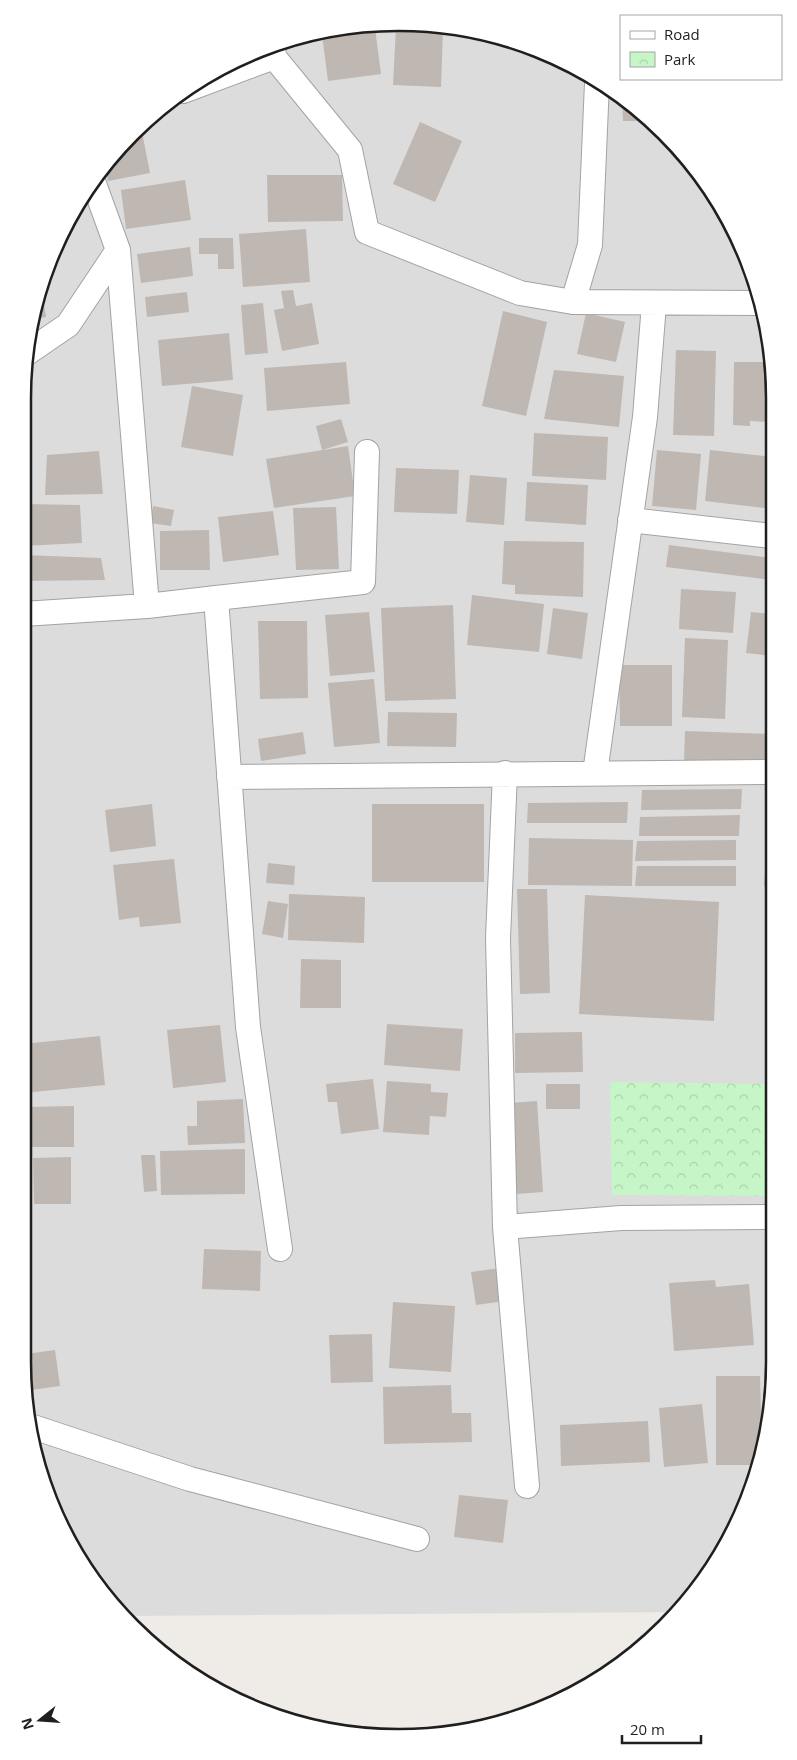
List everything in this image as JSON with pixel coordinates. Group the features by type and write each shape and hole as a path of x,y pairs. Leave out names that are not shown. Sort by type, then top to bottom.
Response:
{"street":[{"path":"275,53 350,150 367,232 520,293 573,302 654,304 753,303"},
{"path":"573,302 590,245 597,89"},
{"path":"96,190 118,250 147,606"},
{"path":"35,348 68,325 118,250"},
{"path":"595,773 645,417 654,304"},
{"path":"31,613 147,606 363,582 367,452"},
{"path":"630,520 766,535"},
{"path":"216,598 248,1027 280,1249"},
{"path":"230,777 766,772"},
{"path":"505,773 498,938 505,1227 527,1486"},
{"path":"505,1227 621,1218 766,1217"},
{"path":"37,1429 190,1479 417,1539"}],"shaded area":[{"path":"398,31 446,34 470,38 539,59 582,80 603,93 641,122 675,156 704,194 717,215 738,258 759,327 763,351 766,398 765,1386 759,1433 738,1502 717,1545 704,1566 667,1612 134,1616 107,1585 80,1545 59,1502 38,1433 34,1409 31,1362 31,398 34,351 38,327 59,258 80,215 93,194 122,156 156,122 194,93 236,69 280,51 327,38 351,34"}],"green space":[{"path":"610,1082 766,1084 766,1196 612,1195"}],"building":[{"path":"396,31 443,34 441,87 393,85"},
{"path":"376,32 381,74 328,81 323,39"},
{"path":"622,107 640,121 623,121"},
{"path":"420,122 462,141 435,202 393,184"},
{"path":"143,135 150,173 108,181 107,175 122,156"},
{"path":"267,175 342,175 343,221 268,222"},
{"path":"185,180 191,220 126,229 121,190"},
{"path":"306,229 310,282 243,287 239,234"},
{"path":"199,238 233,238 234,269 218,269 218,254 199,254"},
{"path":"190,247 193,276 141,283 137,254"},
{"path":"293,290 296,306 312,303 319,344 282,351 274,310 284,308 281,291"},
{"path":"187,292 189,312 147,317 145,297"},
{"path":"263,303 268,353 245,355 241,305"},
{"path":"44,304 46,317 40,318"},
{"path":"503,311 547,322 526,416 482,406"},
{"path":"586,313 625,322 616,362 577,354"},
{"path":"229,333 233,380 162,386 158,340"},
{"path":"676,350 716,351 714,436 673,435"},
{"path":"346,362 350,404 267,411 264,368"},
{"path":"734,362 764,362 766,422 750,421 750,426 733,425"},
{"path":"554,370 624,376 619,427 544,419"},
{"path":"192,386 243,395 233,456 181,447"},
{"path":"341,419 348,442 322,450 316,426"},
{"path":"534,433 608,437 606,480 532,476"},
{"path":"348,446 355,496 274,508 266,459"},
{"path":"657,450 701,454 696,510 652,506"},
{"path":"710,450 766,456 766,508 705,501"},
{"path":"99,451 103,494 45,495 47,455"},
{"path":"396,468 459,470 457,514 394,512"},
{"path":"470,475 507,478 504,525 466,522"},
{"path":"527,482 588,485 586,525 525,521"},
{"path":"31,504 80,505 82,543 31,546"},
{"path":"153,506 174,510 171,526 150,523"},
{"path":"336,507 339,569 296,570 293,508"},
{"path":"273,511 279,555 223,562 218,517"},
{"path":"209,530 210,570 160,570 160,531"},
{"path":"504,541 584,542 583,597 515,594 515,585 502,584"},
{"path":"669,545 766,557 766,579 666,567"},
{"path":"31,555 101,558 105,580 31,581"},
{"path":"681,589 736,592 733,633 679,629"},
{"path":"472,595 544,604 539,652 467,645"},
{"path":"453,605 456,699 385,701 381,608"},
{"path":"553,608 588,613 582,659 547,654"},
{"path":"369,612 375,672 330,676 325,615"},
{"path":"751,612 766,613 766,655 746,653"},
{"path":"258,621 307,621 308,698 260,699"},
{"path":"685,638 728,640 725,719 682,717"},
{"path":"619,665 672,665 672,726 620,726"},
{"path":"374,679 380,743 334,747 328,683"},
{"path":"388,712 457,713 456,747 387,746"},
{"path":"685,731 766,734 766,764 684,762"},
{"path":"303,732 306,754 261,761 258,739"},
{"path":"742,789 741,809 641,810 642,790"},
{"path":"628,802 627,823 527,823 528,803"},
{"path":"152,804 156,846 110,852 105,810"},
{"path":"372,804 484,804 484,882 372,882"},
{"path":"740,815 739,836 639,836 640,817"},
{"path":"529,838 633,840 632,886 528,885"},
{"path":"736,840 736,860 635,861 637,841"},
{"path":"174,859 181,923 140,927 139,917 119,920 113,865"},
{"path":"766,859 766,886 764,886"},
{"path":"268,863 295,866 294,885 266,883"},
{"path":"637,866 736,866 736,886 635,886"},
{"path":"517,889 547,889 550,993 520,994"},
{"path":"289,894 365,897 364,943 288,940"},
{"path":"585,895 719,902 714,1021 579,1014"},
{"path":"268,901 288,904 283,938 262,934"},
{"path":"301,959 341,960 341,1008 300,1008"},
{"path":"387,1024 463,1029 460,1071 384,1065"},
{"path":"220,1025 226,1082 173,1088 167,1030"},
{"path":"582,1032 583,1072 515,1073 515,1033"},
{"path":"100,1036 105,1085 31,1092 31,1043"},
{"path":"373,1079 379,1129 341,1134 337,1102 328,1102 326,1084"},
{"path":"387,1081 431,1084 431,1092 448,1093 446,1117 430,1116 429,1135 383,1132"},
{"path":"546,1084 580,1084 580,1109 546,1109"},
{"path":"243,1099 245,1143 188,1145 187,1126 197,1126 197,1101"},
{"path":"537,1101 543,1192 516,1194 509,1103"},
{"path":"74,1106 74,1147 31,1147 31,1107"},
{"path":"245,1149 245,1194 161,1195 160,1151"},
{"path":"141,1155 155,1155 157,1191 144,1192"},
{"path":"71,1157 71,1204 34,1204 33,1158"},
{"path":"204,1249 261,1251 260,1291 202,1289"},
{"path":"500,1268 505,1301 476,1305 471,1272"},
{"path":"715,1280 716,1287 749,1284 754,1345 674,1351 669,1283"},
{"path":"393,1302 455,1306 451,1372 389,1368"},
{"path":"372,1334 373,1382 331,1383 329,1335"},
{"path":"55,1350 60,1386 32,1390 31,1353"},
{"path":"716,1376 760,1376 761,1420 751,1465 716,1465"},
{"path":"451,1385 452,1413 471,1413 472,1442 384,1444 383,1387"},
{"path":"702,1404 708,1463 664,1467 659,1408"},
{"path":"648,1421 650,1462 561,1466 560,1425"},
{"path":"459,1495 508,1500 503,1543 454,1537"}]}
